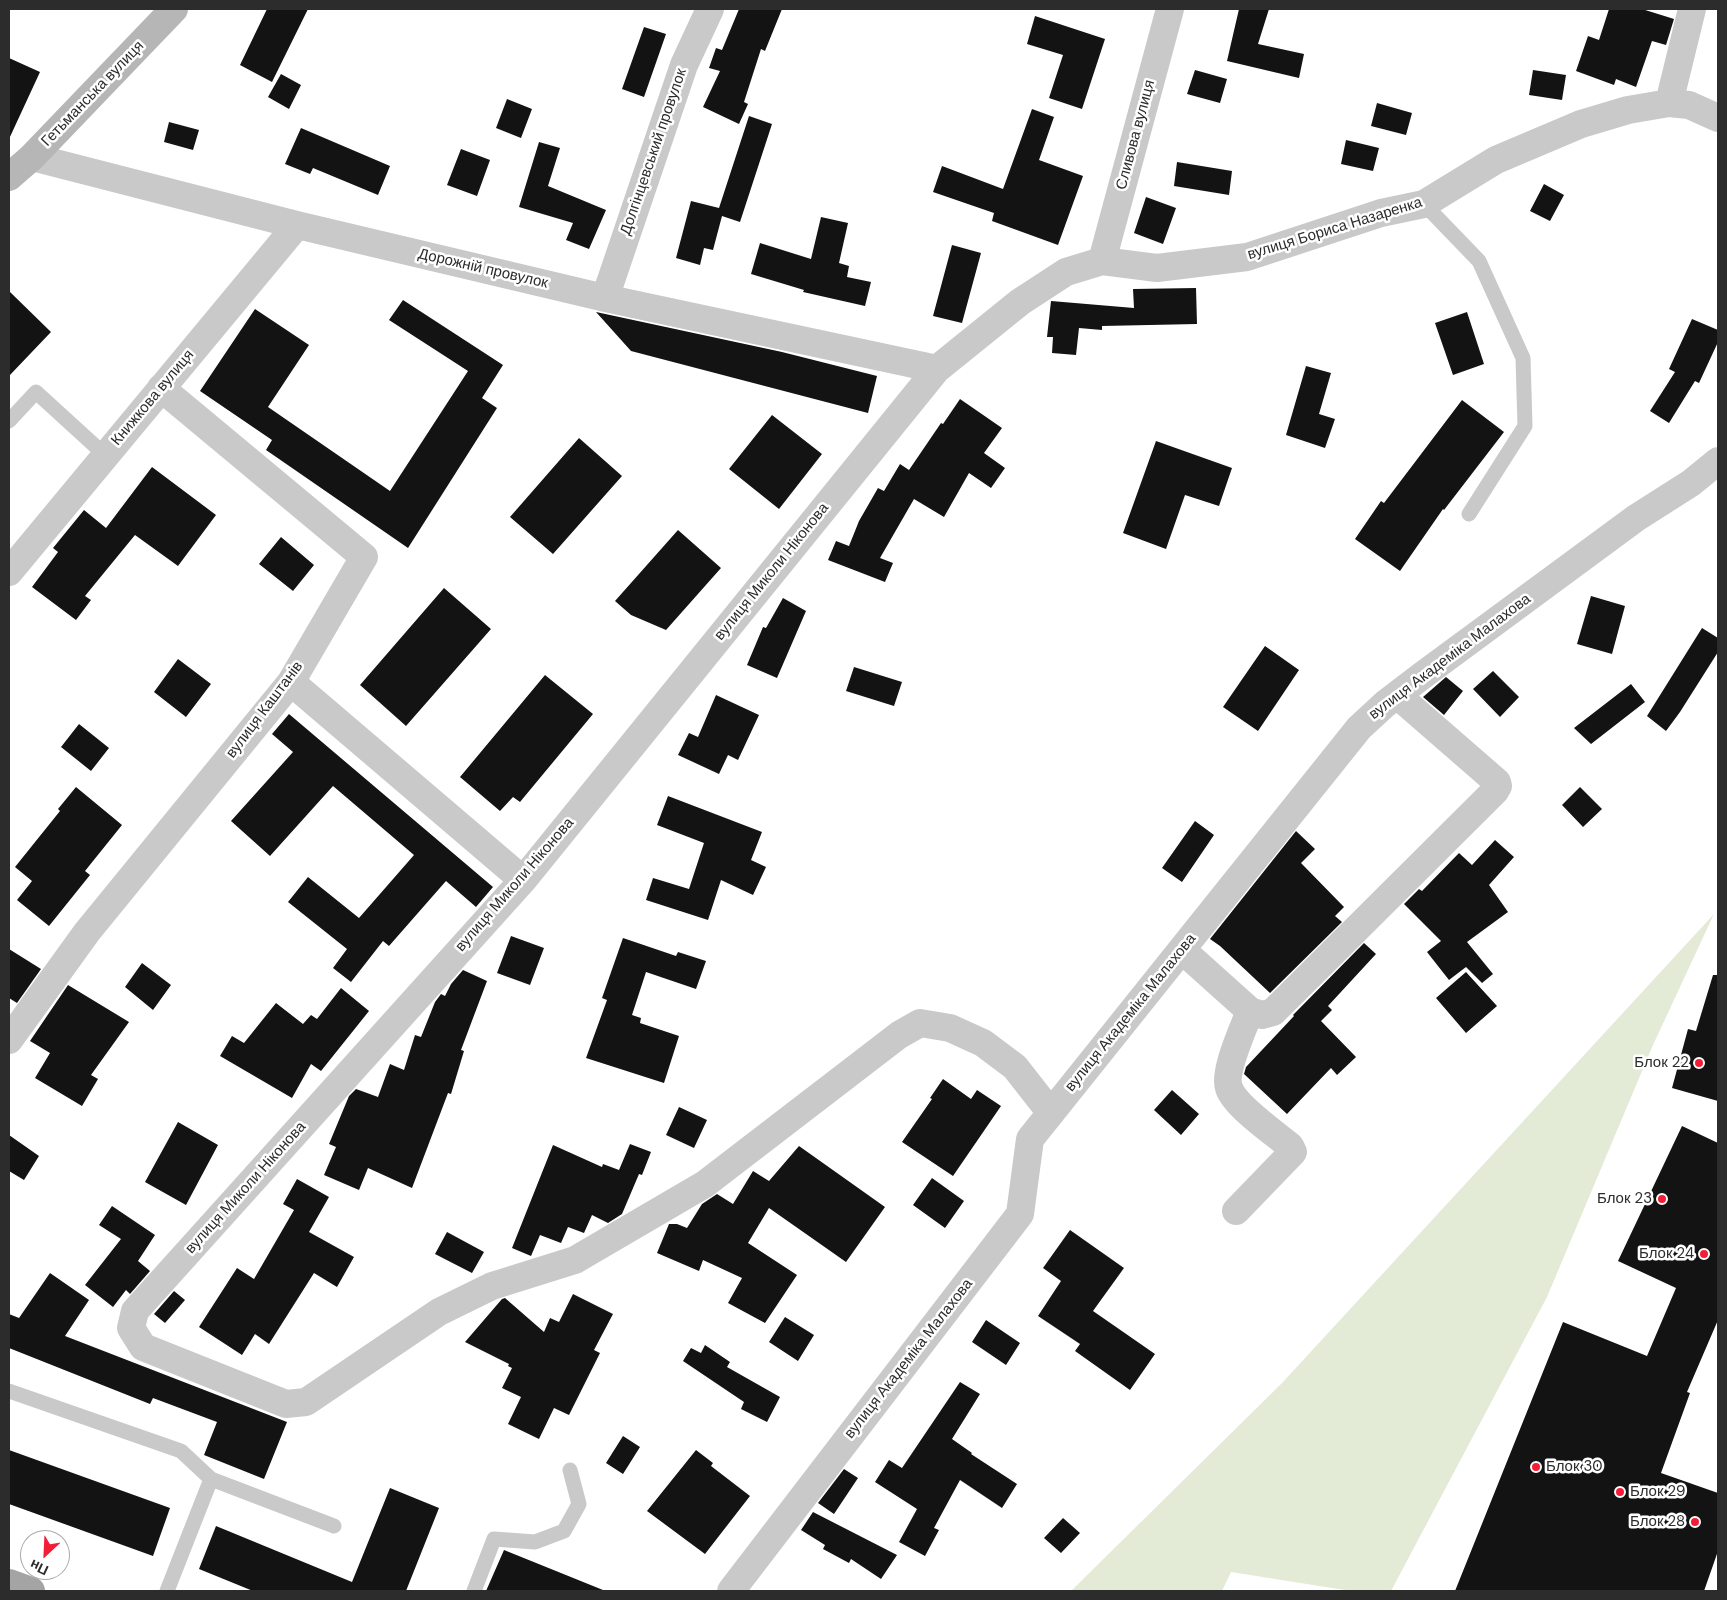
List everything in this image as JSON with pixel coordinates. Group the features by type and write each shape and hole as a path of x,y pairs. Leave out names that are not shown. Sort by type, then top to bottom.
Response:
{"main road":[{"path":"9,1583 31,1591"}],"street":[{"name":"Гетьманська вулиця","path":"9,177 32,157 174,9"},
{"name":"Долгінцевський провулок","path":"605,298 684,65 710,9"},
{"name":"Сливова вулиця","path":"1102,261 1170,9"},
{"path":"1669,102 1692,9"},
{"name":"вулиця Бориса Назаренка","path":"1102,261 1157,268 1247,257 1381,213 1424,204 1496,160 1573,128 1628,110 1669,102 1689,105 1718,118"},
{"name":"Дорожній провулок","path":"32,157 297,224 605,298 937,369"},
{"name":"Книжкова вулиця","path":"9,572 297,224"},
{"name":"вулиця Миколи Ніконова","path":"1051,1113 1015,1067 983,1043 950,1028 920,1023 899,1035 705,1184 574,1260 492,1286 439,1312 306,1402 286,1404 143,1347 131,1328 135,1311 523,880 937,369 1020,302 1066,272 1102,261"},
{"name":"вулиця Каштанів","path":"9,1040 88,932 291,682 364,557 161,388"},
{"name":"вулиця Академіка Малахова","path":"731,1591 1020,1214 1030,1139 1359,728 1396,695 1636,518 1690,483 1718,461"},
{"path":"291,682 523,880"},
{"path":"1182,950 1250,1011 1262,1015 1273,1012 1495,791 1498,782 1396,695"},
{"path":"1236,1211 1293,1152 1290,1146 1239,1103 1229,1088 1228,1074 1250,1011"}],"lane":[{"path":"1424,204 1479,261 1523,358 1525,426 1469,514"},
{"path":"9,421 36,392 106,455"},
{"path":"9,1391 181,1451 211,1479 334,1526"},
{"path":"474,1591 494,1539 535,1542 564,1530 579,1504 570,1470"},
{"path":"167,1591 211,1479"}],"green space":[{"path":"1714,914 1653,1045 1547,1297 1391,1591 1351,1591 1231,1572 1222,1591 1071,1591 1282,1383"}],"building":[{"path":"267,9 308,9 272,82 240,65"},
{"path":"739,9 782,9 765,51 761,49 744,102 748,104 739,124 703,107 720,71 709,68 716,48 722,50"},
{"path":"1239,9 1269,9 1258,44 1304,54 1299,78 1227,61"},
{"path":"1609,9 1642,9 1674,19 1666,45 1652,41 1636,87 1616,79 1614,85 1576,71 1588,36 1599,40"},
{"path":"1035,16 1105,39 1082,109 1049,98 1063,55 1027,44"},
{"path":"644,27 666,34 644,97 622,89"},
{"path":"9,58 40,72 9,139"},
{"path":"1195,70 1227,79 1220,103 1187,94"},
{"path":"1533,70 1566,75 1562,100 1529,95"},
{"path":"281,74 301,85 289,109 268,97"},
{"path":"507,99 532,109 521,138 496,128"},
{"path":"1377,103 1412,113 1406,135 1371,126"},
{"path":"1032,109 1054,117 1039,160 1083,176 1058,245 992,221 994,213 933,192 942,166 1003,189"},
{"path":"749,116 772,124 740,222 722,216 713,250 704,248 700,265 676,258 691,201 719,208"},
{"path":"169,122 199,130 193,150 164,142"},
{"path":"301,128 390,166 378,195 313,168 310,174 285,164"},
{"path":"1346,140 1379,148 1373,171 1341,164"},
{"path":"539,142 560,148 548,186 606,210 589,249 566,240 573,223 519,207"},
{"path":"461,149 490,160 477,196 447,185"},
{"path":"1177,162 1232,171 1229,195 1174,186"},
{"path":"1544,184 1564,195 1550,221 1530,211"},
{"path":"1146,197 1176,208 1163,244 1134,233"},
{"path":"821,217 848,223 839,263 849,266 847,277 871,282 865,306 803,292 804,290 751,274 760,243 811,259"},
{"path":"952,245 981,253 962,323 933,316"},
{"path":"1196,288 1197,324 1102,326 1102,330 1079,328 1076,355 1052,353 1053,337 1047,337 1051,301 1134,308 1133,289"},
{"path":"9,291 51,332 9,376"},
{"path":"403,300 503,365 482,398 497,408 408,548 266,450 272,440 200,391 255,309 309,345 268,407 390,491 468,371 389,320"},
{"path":"596,312 782,352 877,376 868,413 631,351"},
{"path":"1467,312 1484,364 1453,375 1435,323"},
{"path":"1692,319 1718,330 1718,342 1699,383 1695,381 1669,423 1650,411 1675,372 1669,369"},
{"path":"1306,366 1331,373 1319,414 1335,419 1325,448 1286,435"},
{"path":"960,399 1002,428 984,453 1005,468 991,488 969,473 944,517 914,499 880,558 893,563 885,582 828,560 836,541 849,546 859,521 878,488 884,491 900,464 909,470"},
{"path":"1462,400 1504,432 1443,509 1400,571 1355,539 1381,501 1384,503"},
{"path":"772,415 822,454 779,509 729,469"},
{"path":"579,438 622,476 553,554 510,517"},
{"path":"1156,441 1232,468 1219,506 1185,495 1166,549 1123,533"},
{"path":"152,467 216,515 178,566 135,535 85,596 91,600 76,620 32,587 58,552 53,548 84,510 106,528"},
{"path":"678,530 721,568 666,630 631,615 615,601"},
{"path":"281,537 314,565 293,591 259,564"},
{"path":"444,588 491,629 406,726 360,685"},
{"path":"1591,596 1625,606 1612,654 1577,644"},
{"path":"783,598 806,611 777,678 747,665 763,627 766,628"},
{"path":"1702,628 1718,638 1718,652 1666,731 1647,716"},
{"path":"1265,646 1299,670 1258,731 1223,707"},
{"path":"178,659 211,684 186,717 154,692"},
{"path":"854,667 902,682 894,706 846,691"},
{"path":"1493,671 1519,697 1500,717 1473,689"},
{"path":"545,675 593,714 520,802 513,797 500,811 460,777"},
{"path":"1446,677 1463,691 1444,715 1423,697"},
{"path":"1631,684 1645,702 1591,744 1574,728"},
{"path":"716,695 759,715 738,760 728,755 719,774 678,755 689,733 698,737"},
{"path":"289,714 493,887 476,907 446,881 389,946 383,941 351,982 333,968 347,949 288,902 308,877 359,918 414,855 333,786 270,856 231,821 293,752 272,734"},
{"path":"79,724 109,748 91,771 61,747"},
{"path":"76,787 122,825 85,871 90,875 49,926 17,900 32,881 15,867 60,811 58,809"},
{"path":"1580,787 1602,809 1583,827 1562,805"},
{"path":"668,796 762,832 751,860 766,867 753,895 721,880 708,920 646,900 653,878 689,889 704,843 657,825"},
{"path":"1195,821 1214,835 1182,882 1162,868"},
{"path":"1296,831 1315,849 1301,863 1344,907 1335,916 1342,922 1270,993 1210,939"},
{"path":"1495,840 1514,857 1489,885 1508,912 1467,942 1493,974 1482,983 1466,967 1449,980 1427,952 1441,941 1404,904 1419,889 1422,891 1459,853 1472,865"},
{"path":"511,936 544,948 530,985 497,973"},
{"path":"623,938 676,956 678,952 706,961 696,989 646,972 632,1015 641,1018 640,1023 679,1036 664,1083 586,1058 607,1000 602,998"},
{"path":"1364,943 1376,954 1328,1006 1332,1010 1321,1021 1356,1057 1337,1075 1331,1068 1287,1114 1244,1074 1246,1067 1293,1015"},
{"path":"9,949 41,969 17,1003 9,998"},
{"path":"142,963 171,985 153,1010 125,987"},
{"path":"463,970 487,981 461,1050 464,1051 451,1094 448,1093 412,1188 368,1168 359,1190 324,1175 336,1147 329,1144 349,1096 356,1089 378,1097 390,1064 404,1070 415,1035 421,1037 435,1002 441,994 445,996 451,984"},
{"path":"1466,972 1497,1006 1466,1033 1436,998"},
{"name":"Блок 22","path":"1713,975 1718,975 1718,1101 1672,1088 1688,1029 1696,1031"},
{"path":"68,985 129,1022 91,1075 98,1079 82,1106 35,1078 50,1053 30,1041"},
{"path":"341,988 369,1011 321,1071 311,1064 292,1098 220,1056 232,1036 244,1043 276,1003 303,1024 311,1015 317,1019"},
{"path":"943,1079 971,1099 977,1090 1001,1106 953,1176 902,1142 932,1099 930,1098"},
{"path":"1172,1090 1199,1114 1181,1135 1154,1110"},
{"path":"679,1107 707,1120 694,1148 666,1135"},
{"path":"178,1122 218,1145 186,1205 145,1182"},
{"path":"1682,1126 1718,1143 1718,1320 1687,1392 1690,1393 1661,1473 1718,1493 1718,1551 1704,1591 1455,1591 1563,1322 1647,1356 1676,1288 1618,1261"},
{"path":"9,1135 39,1156 24,1180 9,1171"},
{"path":"630,1144 651,1152 642,1175 639,1174 622,1214 608,1223 592,1215 584,1233 568,1227 561,1243 540,1235 531,1256 512,1248 553,1145 602,1167 603,1164 619,1170"},
{"path":"799,1146 885,1207 846,1262 769,1208 748,1243 797,1275 765,1323 728,1303 742,1278 703,1260 699,1271 657,1253 669,1224 677,1224 687,1228 702,1204 717,1194 733,1204 753,1171 769,1181"},
{"path":"932,1178 964,1201 945,1228 913,1205"},
{"path":"297,1179 329,1197 309,1232 354,1257 337,1287 314,1273 269,1344 255,1334 242,1355 199,1327 237,1268 254,1279 294,1210 283,1204"},
{"path":"112,1206 155,1235 138,1261 150,1271 130,1294 126,1290 113,1307 85,1285 121,1239 99,1225"},
{"path":"1070,1230 1124,1268 1093,1311 1155,1354 1130,1390 1075,1351 1080,1344 1038,1316 1061,1281 1043,1268"},
{"path":"447,1232 484,1252 472,1273 435,1254"},
{"path":"50,1273 89,1300 65,1336 287,1422 264,1479 204,1455 217,1422 153,1398 150,1404 9,1348 9,1314 19,1318"},
{"path":"174,1291 185,1300 165,1323 154,1314"},
{"path":"573,1294 613,1314 594,1350 600,1353 569,1415 554,1408 539,1439 508,1424 521,1397 502,1388 512,1368 508,1366 509,1364 465,1342 502,1299 505,1298 544,1332 550,1318 559,1322"},
{"path":"785,1317 814,1335 798,1361 769,1342"},
{"path":"986,1320 1020,1343 1006,1365 972,1342"},
{"path":"705,1345 730,1362 727,1367 780,1397 767,1422 741,1409 744,1402 683,1361 691,1348 701,1353"},
{"path":"960,1382 980,1394 952,1439 971,1454 1017,1484 1002,1508 960,1480 934,1528 939,1530 925,1556 899,1542 917,1509 875,1482 889,1460 902,1468"},
{"path":"623,1436 640,1447 623,1474 606,1463"},
{"path":"9,1450 170,1508 153,1556 9,1504"},
{"path":"696,1450 713,1463 711,1466 750,1496 705,1554 647,1511"},
{"path":"844,1469 858,1478 834,1514 818,1503"},
{"path":"390,1488 439,1508 406,1591 253,1591 199,1569 216,1526 352,1582"},
{"path":"813,1512 897,1555 881,1579 851,1559 849,1563 823,1549 825,1545 801,1530"},
{"path":"1063,1518 1080,1533 1061,1553 1044,1538"},
{"path":"504,1550 603,1590 603,1591 486,1591"}],"place":[{"name":"Блок 22","path":"1699,1063"},
{"name":"Блок 23","path":"1662,1199"},
{"name":"Блок 24","path":"1704,1254"},
{"name":"Блок 30","path":"1536,1467"},
{"name":"Блок 29","path":"1620,1492"},
{"name":"Блок 28","path":"1695,1522"}]}
